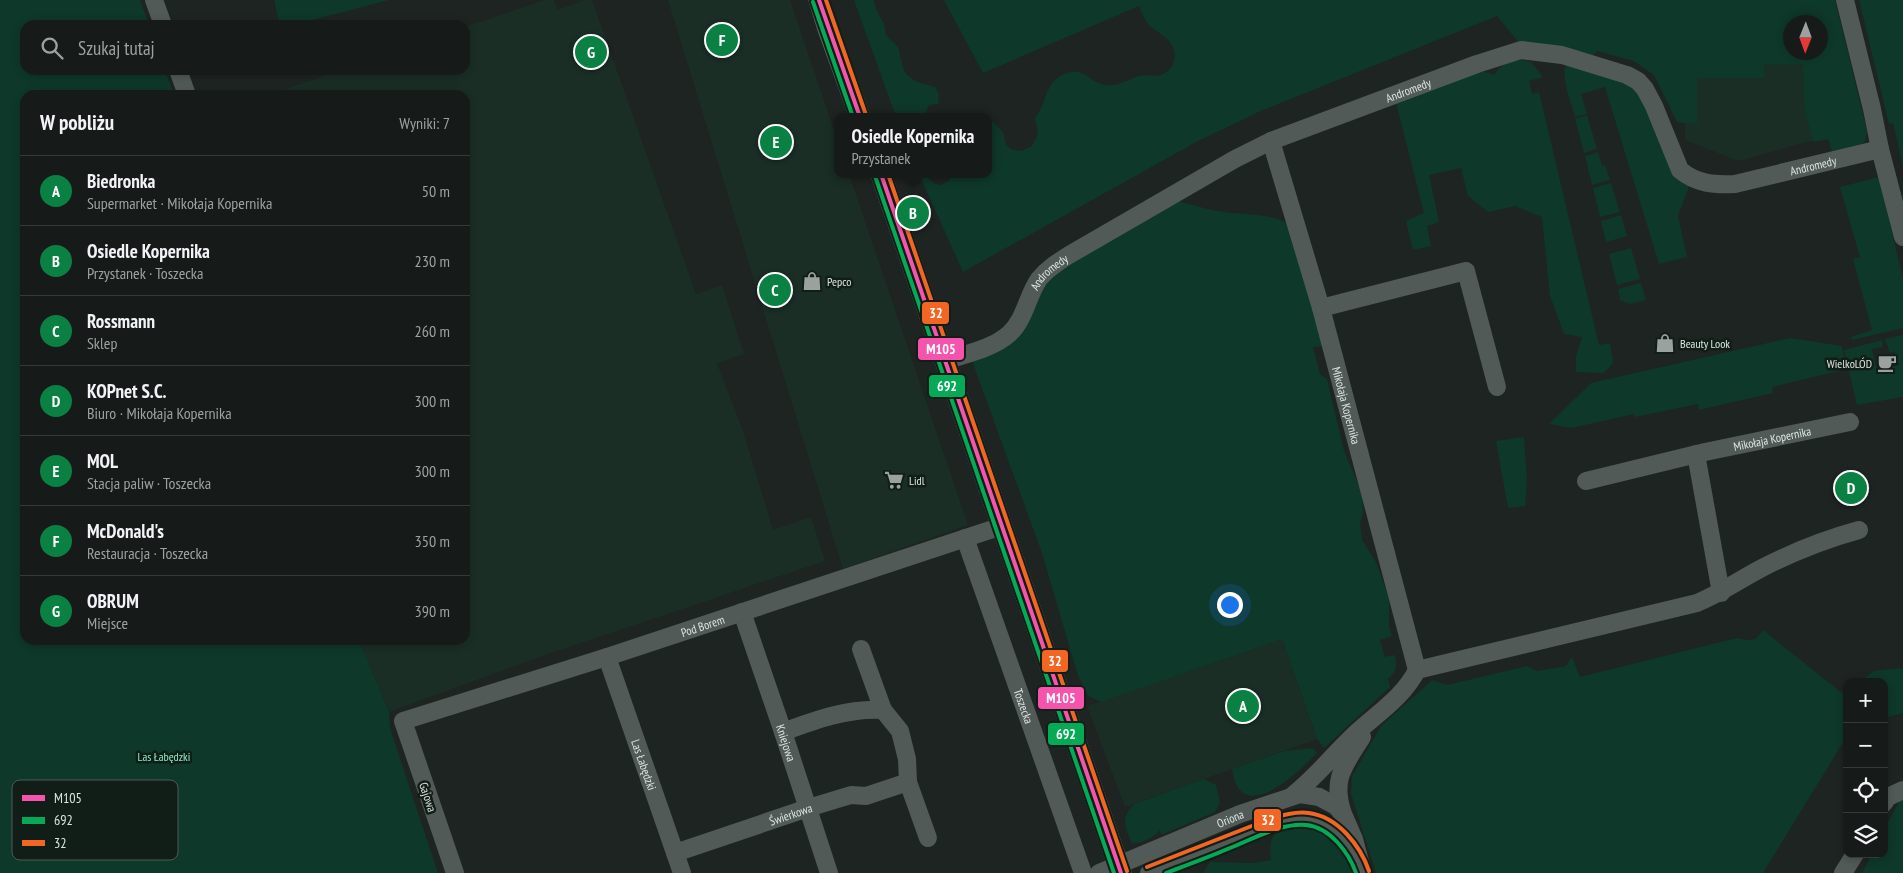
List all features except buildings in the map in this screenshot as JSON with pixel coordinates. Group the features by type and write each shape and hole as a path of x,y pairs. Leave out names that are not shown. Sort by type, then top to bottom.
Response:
{"main road":[{"path":"819,0 859,113"},
{"path":"882,178 1002,526 1113,870"}],"street":[{"path":"154,0 161,20"},
{"path":"1845,0 1903,237"},
{"name":"Andromedy","path":"945,361 991,345 1009,334 1023,314 1038,280 1052,266 1235,159 1271,141 1477,64 1521,50 1562,55 1638,81 1645,89 1654,106 1680,170 1689,177 1701,182 1717,185 1736,184 1880,149"},
{"path":"180,75 185,90"},
{"name":"Mikołaja Kopernika","path":"1271,141 1321,308 1417,670"},
{"path":"1321,308 1466,271 1497,387"},
{"name":"Mikołaja Kopernika","path":"1586,481 1696,454 1850,422"},
{"path":"1696,454 1720,593"},
{"name":"Pod Borem","path":"403,721 606,657 1002,526"},
{"path":"1305,789 1354,735 1410,684 1417,670 1697,603 1720,593 1785,557 1834,537 1860,530"},
{"name":"Toszecka","path":"965,538 1083,873"},
{"name":"Kniejowa","path":"742,612 829,873"},
{"path":"861,649 883,710 900,731 907,759 908,782 928,838"},
{"name":"Las Łabędzki","path":"606,657 682,873"},
{"path":"783,732 818,719 842,713 870,709 883,710"},
{"name":"Gajowa","path":"403,721 455,873"},
{"path":"1300,819 1323,807 1371,721"},
{"path":"1338,781 1338,798 1344,816"},
{"name":"Świerkowa","path":"675,853 808,808 851,795 866,796 908,782"},
{"name":"Oriona","path":"1113,870 1240,814 1305,789 1323,807 1336,806 1344,816 1354,839 1362,871"},
{"path":"1888,797 1903,790"},
{"path":"1323,807 1328,827"},
{"path":"1240,814 1253,832"},
{"name":"Oriona","path":"1149,873 1253,832 1288,820 1300,819 1313,820 1328,827 1352,851 1362,871"},
{"path":"1843,873 1852,858"}],"shaded area":[{"path":"545,0 554,0 557,10 585,0 592,0 696,294 722,285 744,354 717,363 743,431 773,530 811,517 825,561 545,655 389,712 361,645 470,645 470,90 283,90 327,75 470,75 470,25"},
{"path":"668,0 790,0 834,130 834,178 850,178 968,525 843,569"},
{"path":"1615,0 1783,17 1783,60 1828,60 1828,22 1841,23 1866,126 1738,161 1685,140 1685,123 1677,122 1654,75 1634,61 1597,51"},
{"path":"1282,639 1317,739 1125,807 1087,706"}],"green space":[{"name":"Las Łabędzki","path":"0,0 140,0 147,20 20,20 20,75 167,75 172,90 20,90 20,645 361,645 389,712 390,728 438,873 0,873"},
{"path":"274,0 389,0 312,20 279,20"},
{"path":"854,0 874,0 876,9 884,24 886,35 898,47 903,68 907,75 915,81 935,87 939,94 938,104 929,105 926,113 895,113"},
{"path":"944,0 1835,0 1867,132 1865,141 1862,144 1832,152 1828,139 1813,142 1804,105 1803,64 1764,65 1764,78 1697,78 1697,124 1677,122 1654,75 1634,61 1597,51 1590,58 1520,44 1497,16 1263,110 1198,141 963,272 921,178 928,178 935,184 941,185 949,181 950,178 992,178 992,122 1003,132 1006,145 1011,149 1021,151 1032,146 1038,134 1035,118 1043,105 1047,92 1054,81 1067,73 1078,72 1100,84 1109,85 1118,84 1138,76 1155,76 1165,73 1173,63 1173,47 1169,40 1148,24 1139,6 983,73"},
{"path":"1859,0 1903,0 1903,166 1893,123 1889,124"},
{"path":"1523,60 1531,62 1543,77 1529,81 1532,94 1539,92 1599,345 1610,343 1613,363 1604,373 1576,372 1576,356 1582,337 1564,334 1550,296 1542,217 1515,206 1488,212 1468,196 1461,168 1429,175 1439,222 1427,226 1431,246 1413,250 1406,221 1424,213 1395,99 1468,70 1494,75 1506,64"},
{"path":"1566,65 1628,78 1691,181 1678,216 1687,257 1659,264 1605,87 1581,94 1587,114 1575,117 1566,84"},
{"path":"1587,115 1597,149 1584,153 1575,119"},
{"path":"1598,152 1602,166 1605,165 1610,180 1592,185 1585,156"},
{"path":"1879,177 1903,279 1903,328 1852,340 1851,337 1872,330 1853,259 1860,257 1840,187"},
{"path":"1611,183 1620,212 1600,217 1593,188"},
{"path":"1172,200 1217,211 1276,218 1293,227 1324,346 1313,347 1320,374 1327,379 1344,451 1362,493 1363,513 1360,523 1362,540 1376,562 1389,598 1389,626 1392,636 1380,640 1385,657 1395,655 1396,661 1395,671 1388,678 1390,687 1324,748 1317,739 1282,639 1101,702 1088,696 1078,676 1042,553 972,361 1009,346 1009,334 1039,280"},
{"path":"1621,215 1627,236 1606,242 1601,221"},
{"path":"1631,248 1640,279 1617,285 1609,254"},
{"path":"1641,283 1646,300 1630,304 1620,300 1618,289"},
{"path":"1903,335 1903,397 1857,405 1844,350 1882,340 1883,347 1872,349 1877,371 1899,365 1895,352 1890,353 1885,339"},
{"path":"1790,338 1842,346 1847,369 1772,387 1773,393 1699,410 1698,404 1635,417 1634,414 1571,428 1549,424 1591,383"},
{"path":"1524,437 1527,479 1525,506 1508,508 1496,441"},
{"path":"1763,630 1843,694 1843,743 1763,873 1376,873 1351,794 1352,776 1381,726 1432,680 1447,685 1527,666 1537,671 1566,666 1572,657 1580,677 1737,638 1746,640 1756,639"},
{"path":"1903,668 1903,713 1888,717 1888,678 1864,678 1874,671"},
{"path":"1313,748 1317,753 1308,762 1283,783 1270,791 1257,795 1246,794 1237,786 1232,769 1284,751"},
{"path":"1204,779 1216,785 1220,803 1215,812 1161,835 1160,830 1148,840 1132,843 1127,832 1125,818 1134,804"},
{"path":"1903,797 1903,873 1862,873 1870,858 1888,858 1888,822"},
{"path":"1296,824 1326,832 1352,864 1353,873 1203,873 1210,862 1254,863 1271,860 1270,851 1274,835 1282,829"}],"transit line":[{"name":"M105","path":"819,0 859,113"},
{"name":"32","path":"826,0 865,113"},
{"name":"692","path":"813,2 852,113"},
{"name":"692","path":"876,178 1114,873"},
{"name":"M105","path":"882,178 1121,873"},
{"name":"32","path":"889,178 1127,871"},
{"name":"32","path":"1147,867 1267,820 1288,814 1309,813 1329,820 1338,826 1354,842 1369,871"},
{"name":"692","path":"1166,873 1257,836 1286,826 1296,825 1315,827 1331,836 1349,857 1356,873"}],"place":[{"name":"McDonald's","path":"722,40"},
{"name":"OBRUM","path":"591,52"},
{"name":"MOL","path":"776,142"},
{"name":"Osiedle Kopernika","path":"913,213"},
{"name":"Pepco","path":"812,281"},
{"name":"Rossmann","path":"775,290"},
{"name":"Beauty Look","path":"1665,343"},
{"name":"WielkoLÓD","path":"1887,363"},
{"name":"Lidl","path":"894,480"},
{"name":"KOPnet S.C.","path":"1851,488"},
{"name":"Biedronka","path":"1243,706"}]}
